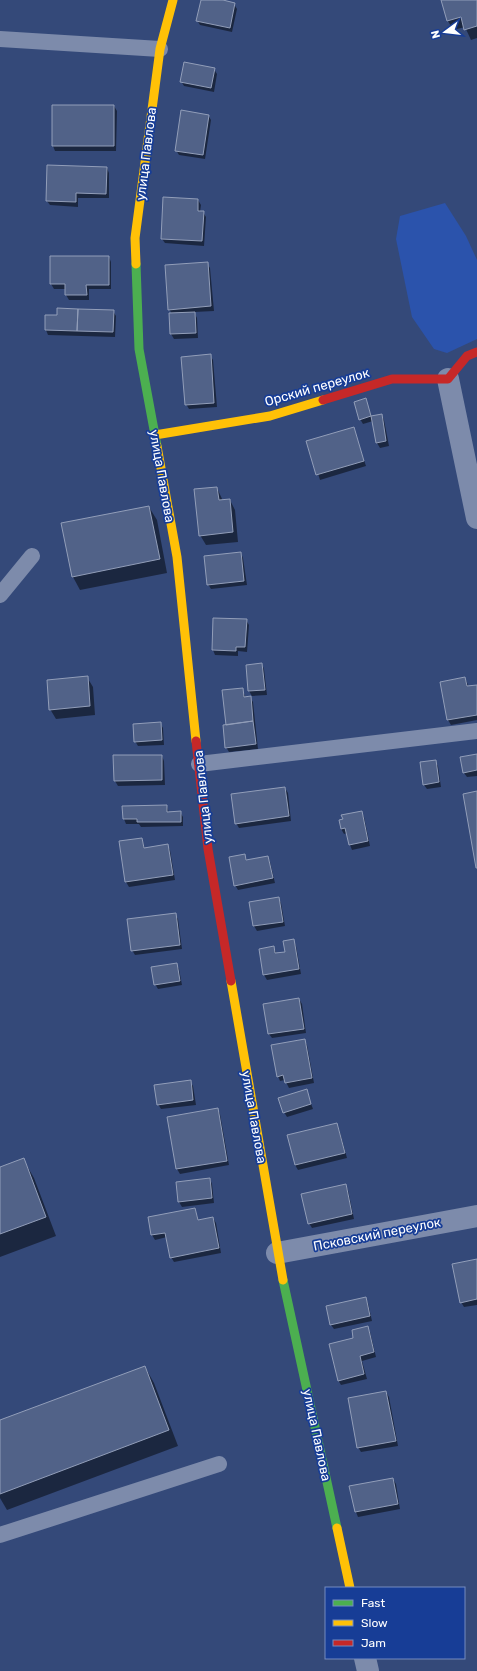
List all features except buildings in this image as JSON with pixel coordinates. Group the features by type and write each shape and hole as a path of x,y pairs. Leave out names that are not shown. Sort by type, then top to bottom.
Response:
{"street":[{"name":"улица Павлова","path":"173,0 160,49 135,238 139,349 177,557 208,849 277,1253 350,1587"},
{"path":"477,352 467,356 448,379 477,518"},
{"name":"Орский переулок","path":"155,435 270,416 392,379 448,379"},
{"name":"Псковский переулок","path":"277,1253 477,1216"},
{"path":"365,1659 368,1671"}],"lane":[{"path":"0,39 160,49"},
{"path":"0,595 32,556"},
{"path":"199,764 477,731"},
{"path":"0,1535 219,1464"}],"shaded area":[{"path":"445,203 466,236 477,260 477,339 447,353 434,349 412,317 396,239 400,216"}],"traffic: fast":[{"path":"136,264 139,349 157,446"},
{"path":"283,1280 337,1528"}],"traffic: slow":[{"path":"136,264 135,238 160,49 173,0"},
{"path":"155,435 270,416 323,400"},
{"path":"157,446 177,557 196,741"},
{"path":"231,981 283,1280"},
{"path":"337,1528 350,1587"}],"traffic: jam":[{"path":"323,400 392,379 448,379 467,356 477,352"},
{"path":"196,741 208,849 231,981"}]}
